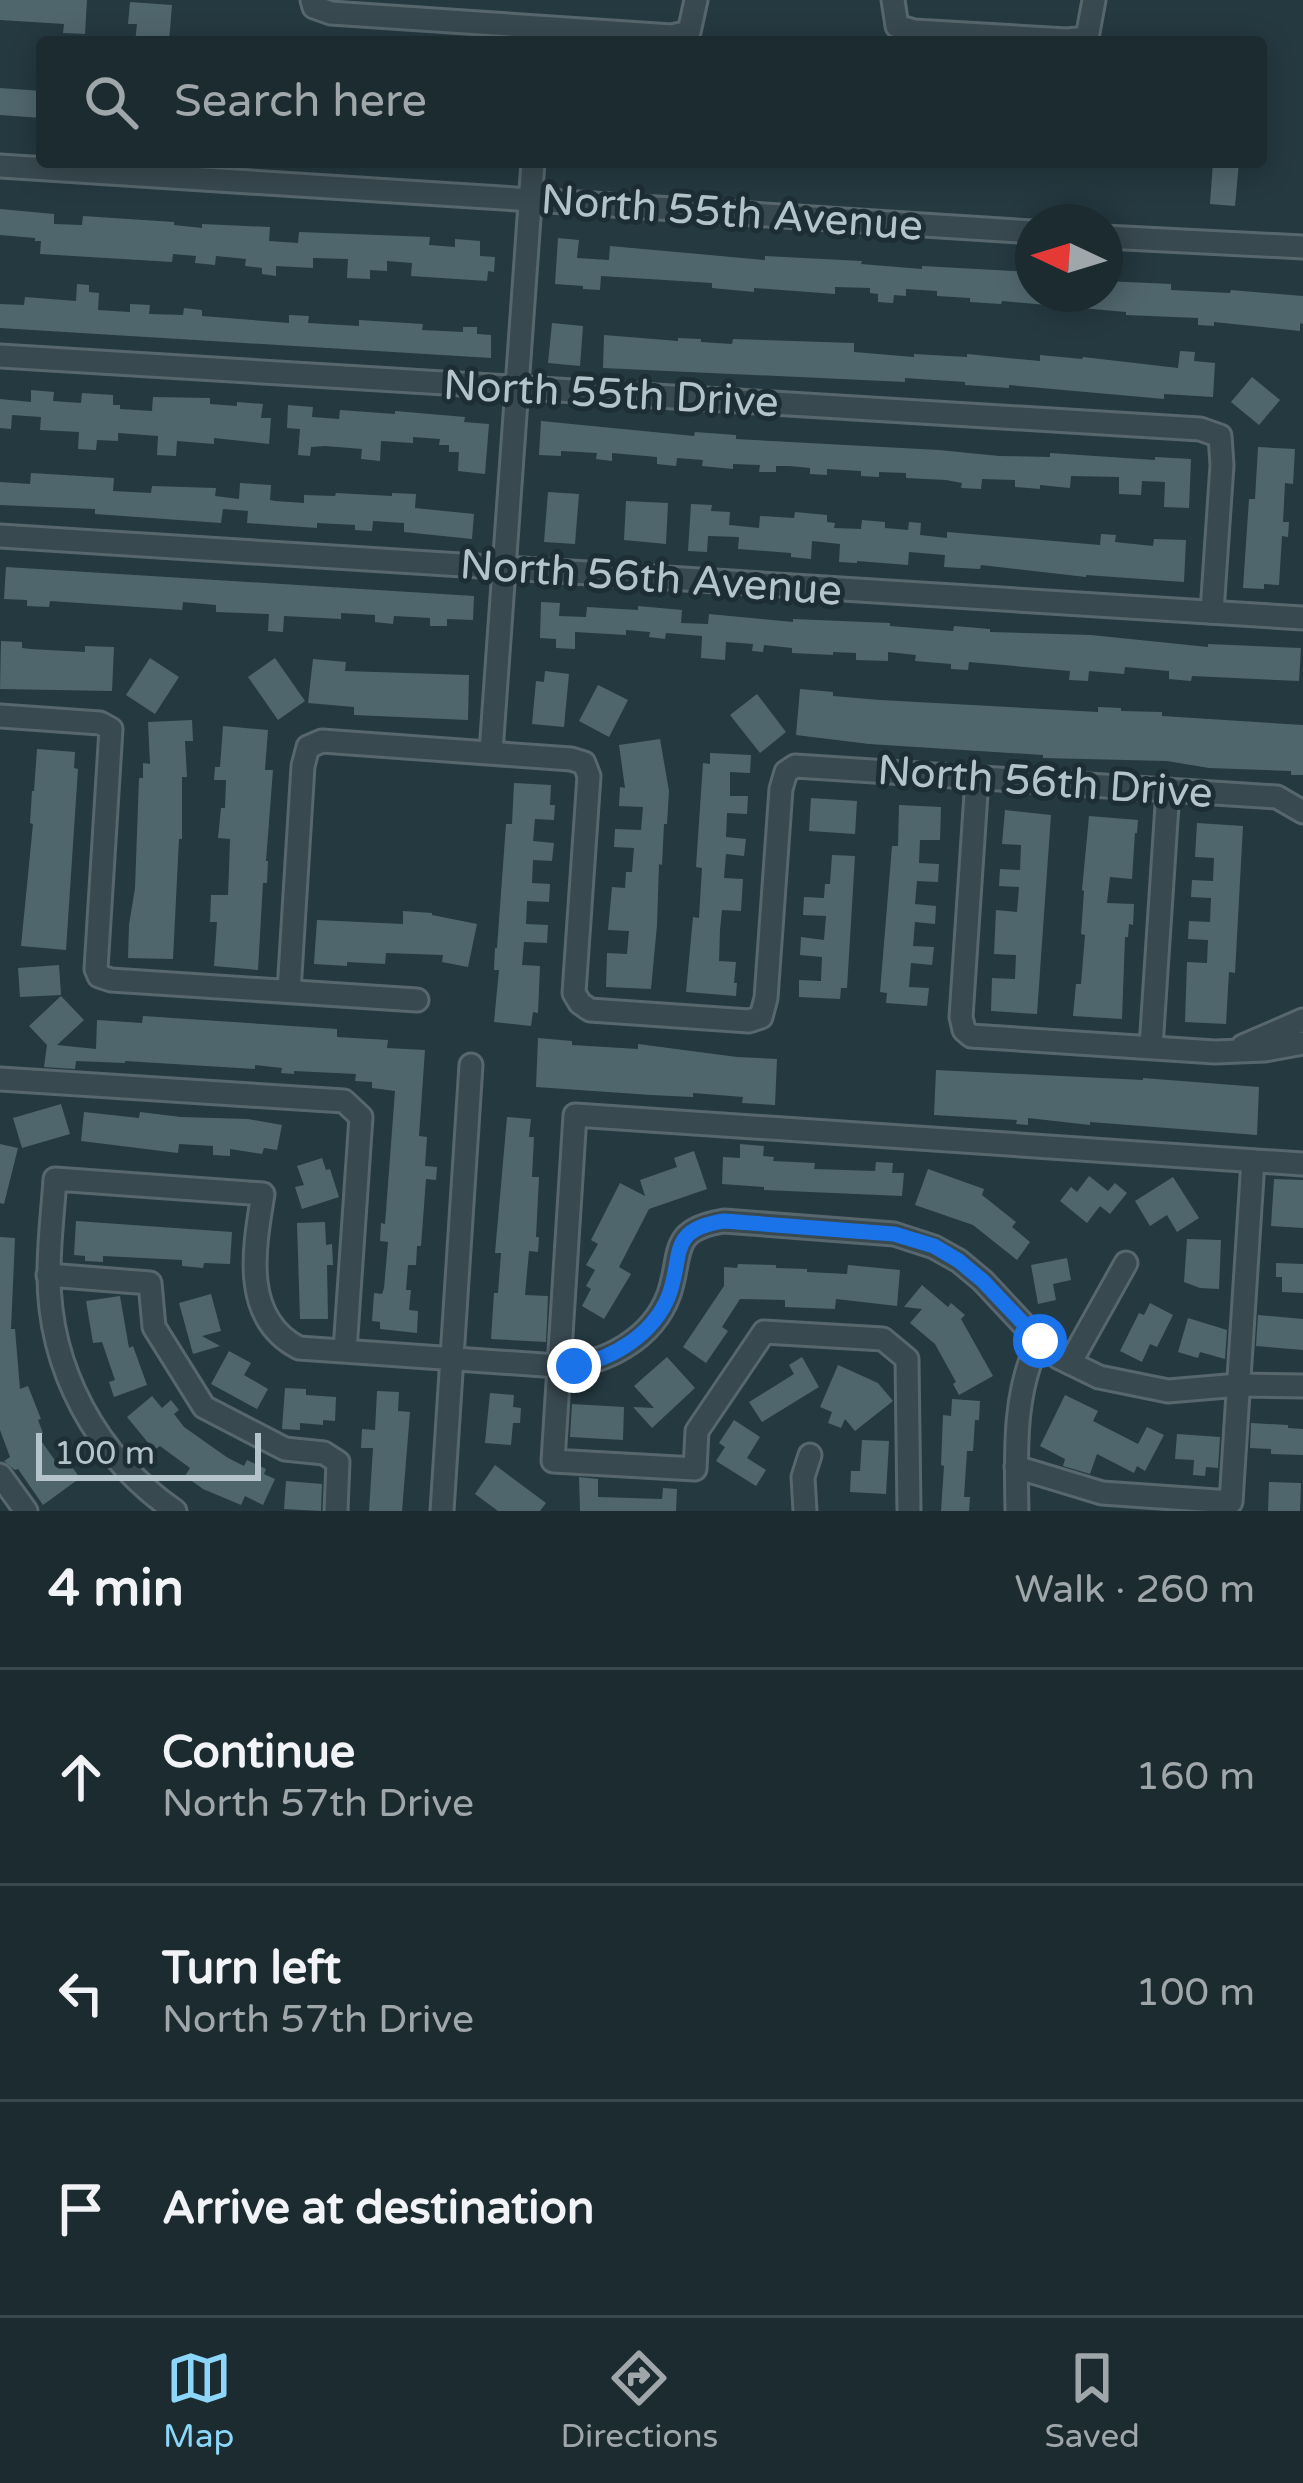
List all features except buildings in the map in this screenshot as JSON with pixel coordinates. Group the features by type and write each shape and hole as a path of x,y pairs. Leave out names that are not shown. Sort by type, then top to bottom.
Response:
{"street":[{"path":"313,4 331,13 542,34 672,35 689,32 696,0"},
{"path":"893,0 897,26 999,36"},
{"path":"1087,36 1094,0"},
{"name":"North 55th Avenue","path":"0,166 1015,231"},
{"path":"289,991 308,747 322,741 491,752 533,168"},
{"path":"1123,238 1303,248"},
{"name":"North 55th Drive","path":"0,356 1200,429 1220,436 1222,465 1212,612"},
{"name":"North 56th Avenue","path":"0,536 1303,618"},
{"path":"0,716 100,723 111,729 99,976 417,1000"},
{"name":"North 56th Drive","path":"491,752 571,759 584,763 589,776 574,993 590,1010 749,1021 760,1017 766,998 781,789 785,772 795,766 1277,797 1303,812"},
{"path":"976,779 961,1017 970,1036 1232,1052 1303,1043"},
{"path":"1151,1047 1168,790"},
{"path":"1232,1052 1303,1020"},
{"path":"442,1511 471,1065"},
{"path":"0,1078 344,1101 361,1117 345,1350"},
{"path":"909,1511 907,1359 883,1340 764,1331 697,1431 695,1469 554,1460 575,1115 1303,1164"},
{"path":"1016,1467 1102,1492 1231,1502 1253,1161"},
{"path":"175,1511 128,1472 91,1425 64,1369 48,1275 55,1179 263,1194 256,1237 257,1295 271,1327 299,1348 558,1366 590,1363 636,1339 655,1318 669,1294 676,1253 688,1234 724,1221 894,1234 934,1246 983,1281 1040,1341 1099,1377 1168,1391 1239,1384 1303,1386"},
{"path":"1070,1363 1126,1263"},
{"path":"48,1275 150,1283 154,1327 203,1407 285,1449 324,1453 338,1462 336,1511"},
{"path":"1017,1511 1022,1389 1028,1362 1040,1341"},
{"path":"805,1511 803,1477 810,1455"},
{"path":"0,1475 26,1511"}],"route":[{"path":"574,1366 611,1354 636,1339 669,1294 676,1253 688,1234 724,1221 894,1234 934,1246 983,1281 1040,1341"}]}
